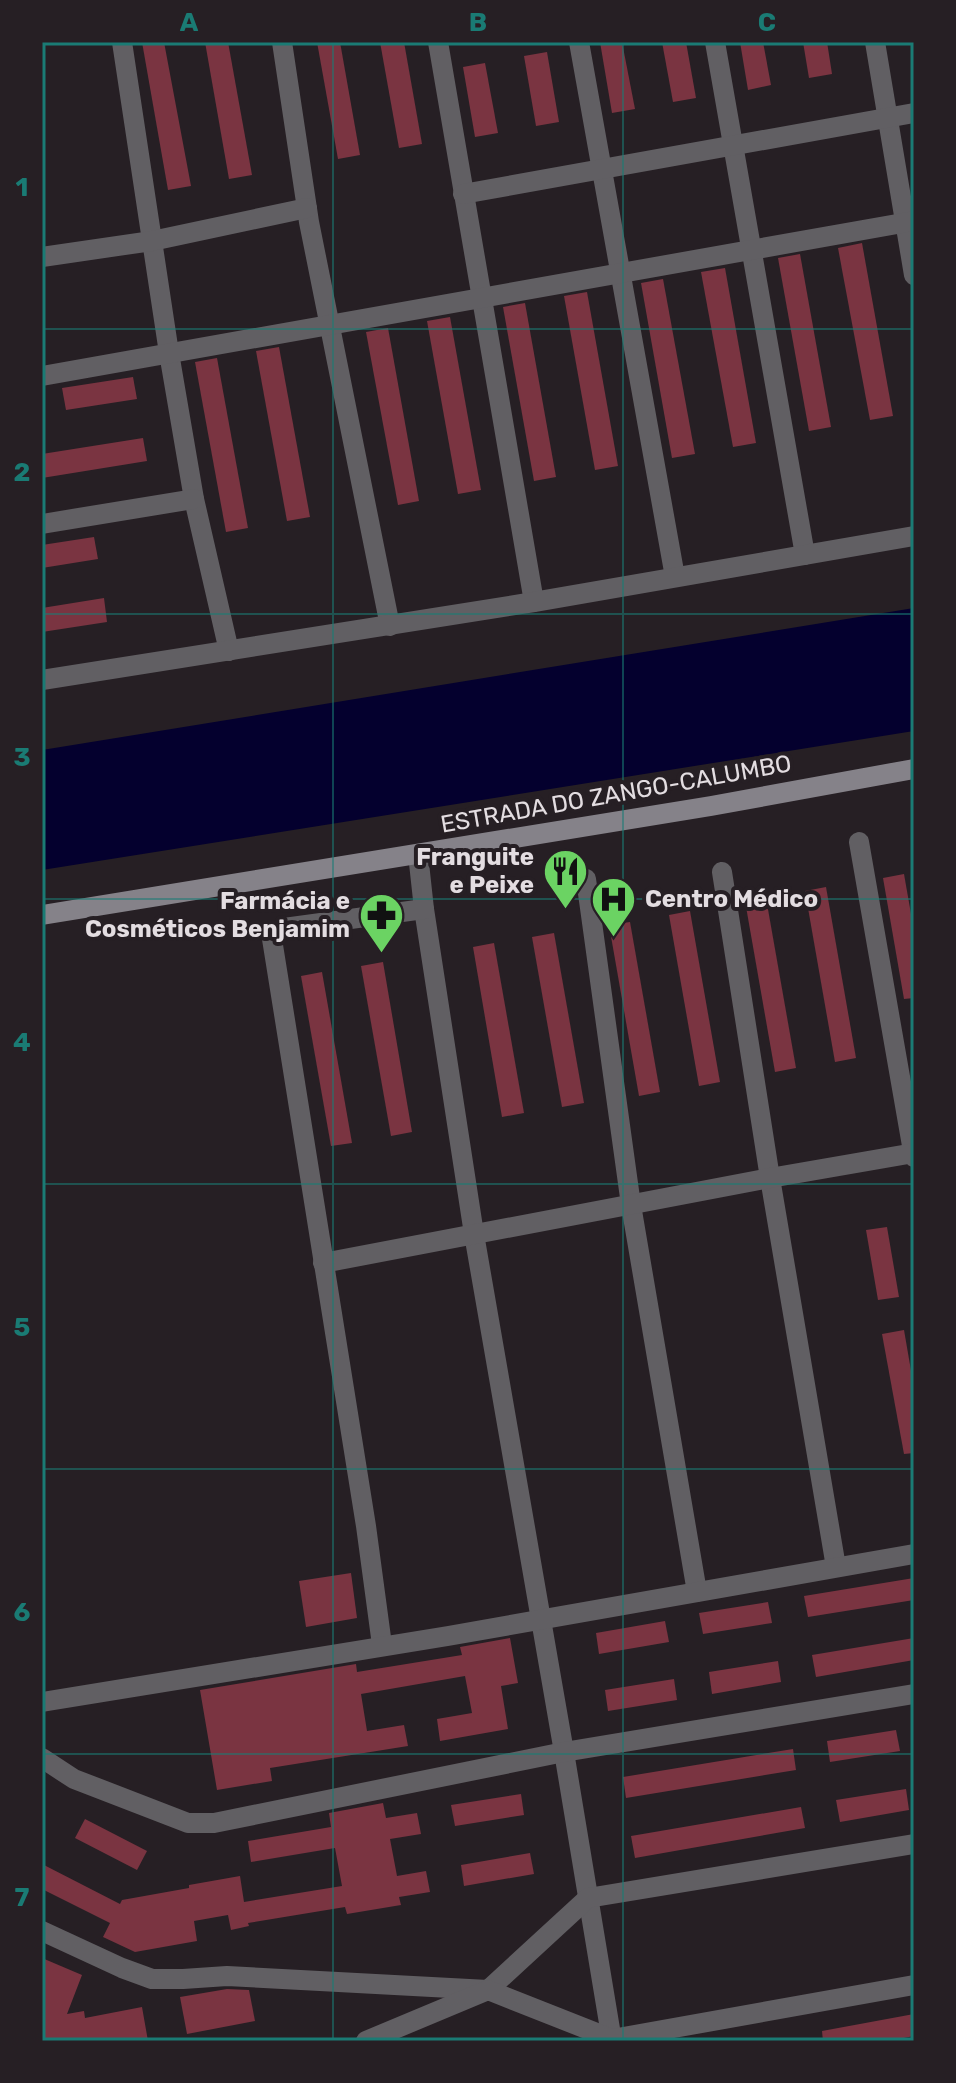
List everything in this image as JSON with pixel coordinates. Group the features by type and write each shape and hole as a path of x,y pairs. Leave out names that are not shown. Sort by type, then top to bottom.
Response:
{"main road":[{"name":"ESTRADA DO ZANGO-CALUMBO","path":"42,915 711,806 914,769"}],"street":[{"path":"122,42 194,499 229,651"},
{"path":"282,42 307,208 390,626"},
{"path":"438,42 534,602"},
{"path":"579,42 675,577"},
{"path":"715,42 805,555"},
{"path":"875,42 910,222 914,275"},
{"path":"463,194 914,113"},
{"path":"42,257 152,241 307,208"},
{"path":"42,376 910,222"},
{"path":"42,524 194,499"},
{"path":"42,680 390,626 914,536"},
{"path":"323,1263 770,1178 914,1154 859,842"},
{"path":"418,854 474,1234 612,2040"},
{"path":"722,872 836,1567"},
{"path":"586,879 631,1205 697,1592"},
{"path":"382,1645 366,1526 272,939 284,928 424,909"},
{"path":"42,1702 448,1636 914,1554"},
{"path":"42,1758 74,1779 188,1823 201,1824 564,1752 914,1694"},
{"path":"366,2041 488,1990 588,1898 914,1844"},
{"path":"42,1931 152,1979 227,1976 488,1990 612,2040 914,1985"}],"shaded area":[{"path":"914,608 914,731 42,870 42,750"}],"building":[{"path":"142,42 164,42 191,186 168,190"},
{"path":"205,42 228,42 252,175 229,179"},
{"path":"317,42 340,42 360,155 338,159"},
{"path":"380,42 404,42 422,144 399,148"},
{"path":"600,42 622,42 635,109 612,113"},
{"path":"662,42 686,42 696,98 673,102"},
{"path":"740,42 763,42 771,85 748,90"},
{"path":"803,42 827,42 832,74 809,78"},
{"path":"547,52 559,122 536,126 524,56"},
{"path":"485,63 498,133 475,137 463,67"},
{"path":"862,243 893,416 870,420 838,248"},
{"path":"800,254 831,427 809,431 778,258"},
{"path":"725,268 756,443 733,447 701,272"},
{"path":"663,279 695,454 672,458 641,283"},
{"path":"587,292 618,466 595,470 564,296"},
{"path":"525,303 556,477 534,481 503,307"},
{"path":"450,317 481,490 458,494 427,321"},
{"path":"388,328 419,501 398,505 366,332"},
{"path":"279,347 310,517 287,521 256,351"},
{"path":"217,358 248,528 226,532 195,362"},
{"path":"133,377 137,399 66,410 62,388"},
{"path":"143,438 147,461 42,478 42,454"},
{"path":"94,537 98,559 42,568 42,545"},
{"path":"104,598 107,622 42,632 42,608"},
{"path":"904,874 914,931 914,998 904,999 883,878"},
{"path":"826,887 856,1058 835,1062 805,891"},
{"path":"766,898 796,1068 775,1072 745,901"},
{"path":"690,911 720,1082 699,1086 669,915"},
{"path":"630,922 660,1092 639,1096 609,925"},
{"path":"554,933 584,1103 562,1107 532,937"},
{"path":"494,943 524,1113 502,1117 473,947"},
{"path":"383,962 412,1132 391,1136 361,966"},
{"path":"322,972 352,1143 331,1146 301,976"},
{"path":"887,1227 899,1297 878,1300 866,1230"},
{"path":"904,1330 914,1388 914,1453 904,1454 882,1334"},
{"path":"351,1573 357,1618 306,1627 299,1581"},
{"path":"914,1578 914,1600 808,1617 804,1596"},
{"path":"768,1602 772,1623 703,1634 699,1613"},
{"path":"665,1621 669,1642 599,1654 596,1633"},
{"path":"510,1638 518,1683 501,1686 508,1729 440,1741 437,1719 472,1713 465,1676 361,1694 367,1731 404,1725 408,1746 270,1768 272,1781 217,1790 200,1690 356,1664 357,1672 462,1655 460,1647"},
{"path":"914,1638 914,1660 816,1677 812,1655"},
{"path":"778,1661 781,1682 712,1694 709,1672"},
{"path":"674,1679 677,1700 608,1711 605,1690"},
{"path":"896,1730 900,1751 830,1762 827,1741"},
{"path":"793,1749 796,1770 626,1798 623,1777"},
{"path":"906,1789 909,1810 840,1822 836,1800"},
{"path":"521,1794 524,1815 455,1826 451,1805"},
{"path":"383,1803 386,1818 417,1813 421,1834 390,1839 397,1876 426,1871 430,1892 399,1897 401,1905 347,1914 345,1907 248,1923 249,1926 231,1930 228,1915 194,1921 197,1941 135,1952 103,1937 110,1923 42,1889 42,1864 120,1904 122,1900 240,1876 244,1902 342,1886 335,1848 251,1862 248,1841 331,1827 329,1813"},
{"path":"801,1807 805,1828 635,1858 631,1836"},
{"path":"85,1819 147,1851 137,1870 75,1838"},
{"path":"530,1853 534,1874 464,1886 461,1865"},
{"path":"42,1958 82,1975 67,2014 84,2011 85,2018 142,2007 148,2041 42,2041"},
{"path":"227,1989 249,1990 255,2021 187,2034 180,1997"},
{"path":"914,2014 914,2036 888,2041 823,2041 822,2031"}],"place":[{"name":"Franguite e Peixe","path":"565,910"},
{"name":"Centro Médico","path":"614,938"},
{"name":"Farmácia e Cosméticos Benjamim","path":"381,954"}]}
